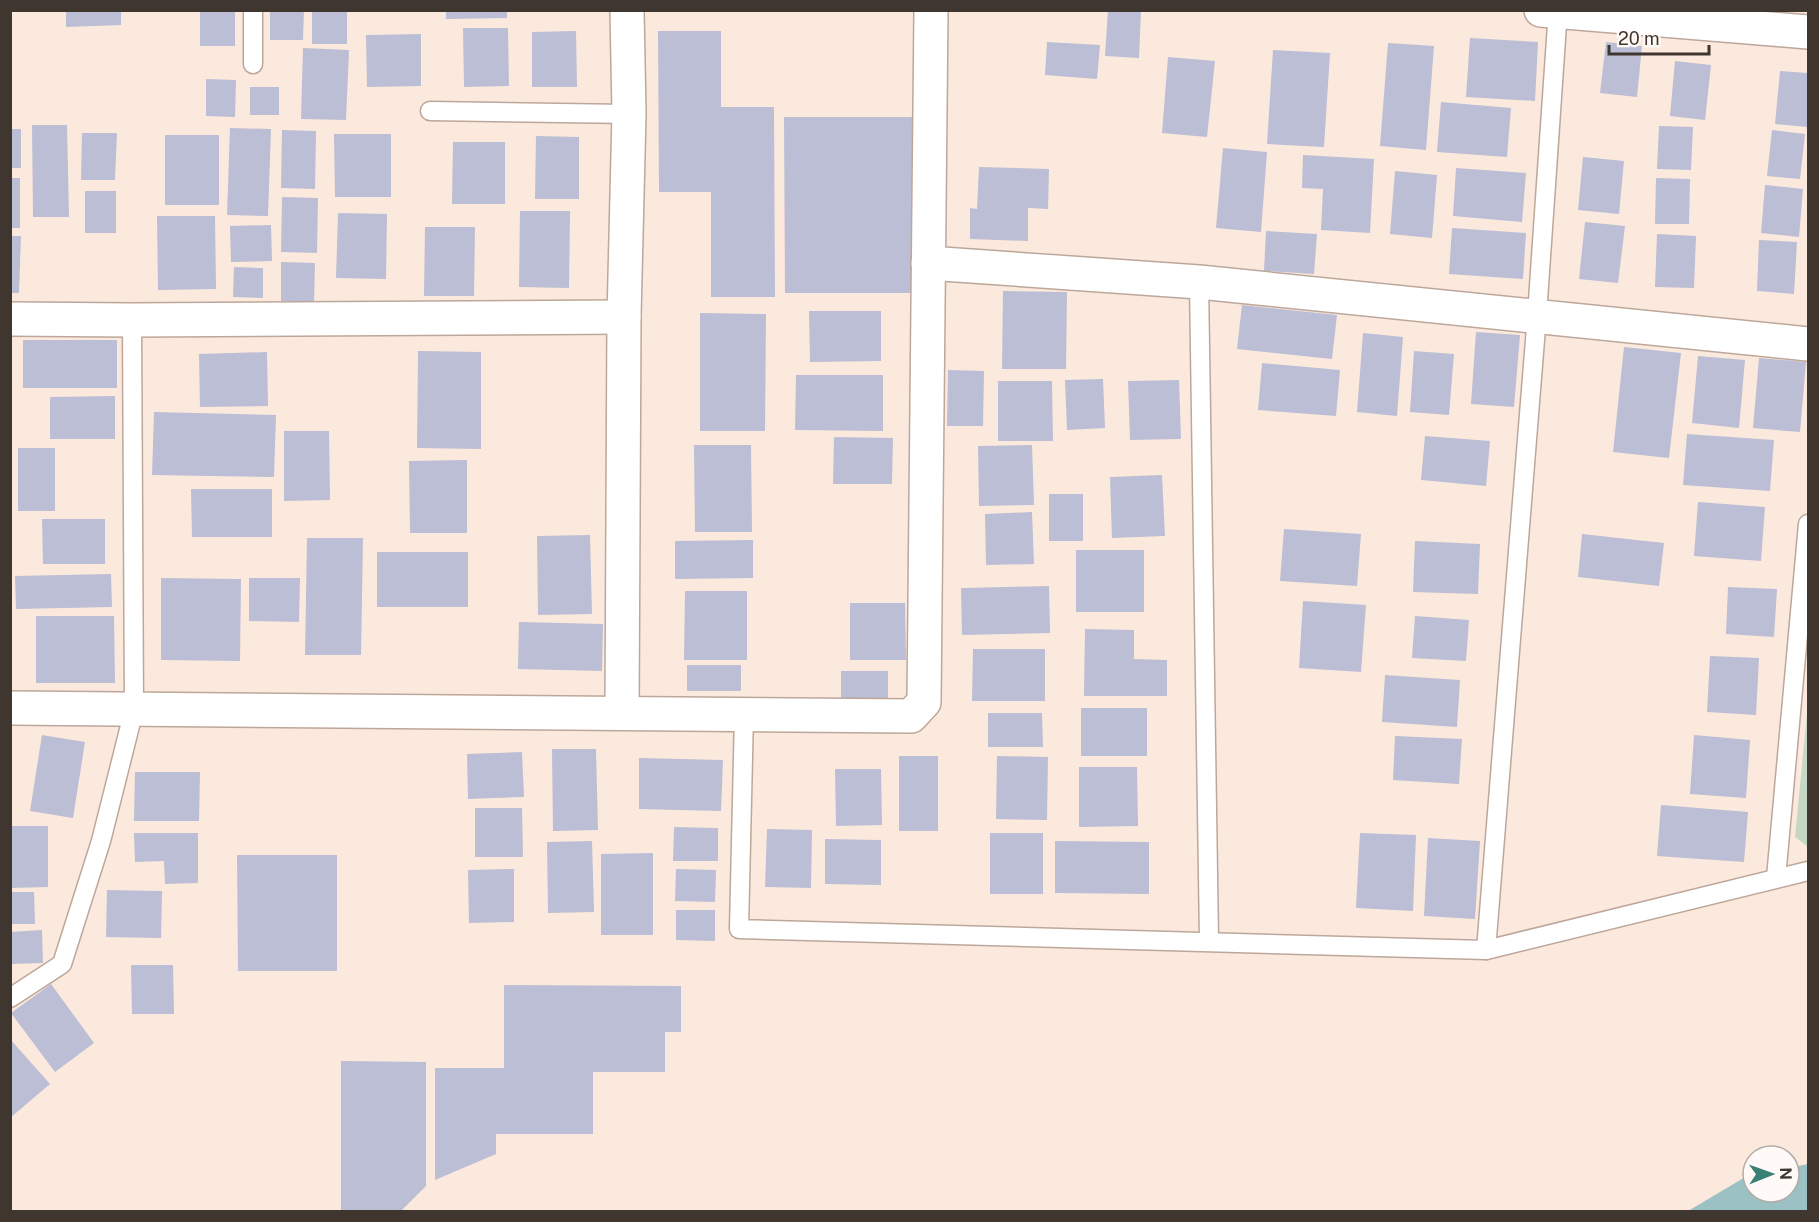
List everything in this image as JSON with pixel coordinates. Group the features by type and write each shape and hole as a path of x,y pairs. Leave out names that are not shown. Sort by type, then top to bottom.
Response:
{"street":[{"path":"622,712 624,317 629,114 627,10"},
{"path":"10,708 910,716 924,702 931,10"},
{"path":"1552,11 1809,32"},
{"path":"928,263 1199,282 1809,344"},
{"path":"10,319 624,317"}],"lane":[{"path":"253,64 254,10"},
{"path":"1486,950 1537,315 1552,11"},
{"path":"430,111 629,114"},
{"path":"1199,282 1209,941"},
{"path":"10,998 62,964 101,841 134,710 132,320"},
{"path":"1776,878 1809,524"},
{"path":"744,714 739,929 1486,950 1809,871"}],"green space":[{"path":"1808,703 1808,847 1795,837"}],"water":[{"path":"1808,1164 1808,1211 1688,1211 1741,1180 1741,1204 1801,1204 1801,1165"}],"building":[{"path":"66,10 121,10 121,25 66,27"},
{"path":"200,10 235,10 235,46 200,46"},
{"path":"270,10 304,10 303,40 270,40"},
{"path":"312,10 347,10 347,44 312,44"},
{"path":"446,10 507,10 507,18 446,19"},
{"path":"1108,10 1141,10 1139,58 1105,56"},
{"path":"463,28 508,28 509,86 464,87"},
{"path":"576,31 577,87 532,87 532,32"},
{"path":"658,31 721,31 721,107 774,107 775,297 711,297 711,192 659,192"},
{"path":"421,34 421,86 367,87 366,35"},
{"path":"1470,38 1538,42 1535,101 1466,97"},
{"path":"1047,42 1100,45 1097,79 1045,75"},
{"path":"1606,42 1642,46 1637,97 1600,93"},
{"path":"1388,43 1434,46 1426,150 1380,146"},
{"path":"303,48 349,50 346,120 301,119"},
{"path":"1273,50 1330,53 1324,147 1267,144"},
{"path":"1168,57 1215,61 1207,137 1162,133"},
{"path":"1675,61 1711,65 1705,120 1670,116"},
{"path":"1780,71 1808,73 1807,127 1775,124"},
{"path":"206,79 236,80 235,117 206,116"},
{"path":"250,87 279,87 279,115 250,115"},
{"path":"1441,102 1511,108 1507,157 1437,152"},
{"path":"784,117 915,117 915,293 785,293"},
{"path":"32,125 67,125 69,217 33,217"},
{"path":"1659,126 1693,127 1691,170 1657,169"},
{"path":"230,128 271,129 268,216 227,215"},
{"path":"10,129 21,129 21,168 10,168"},
{"path":"282,130 316,131 315,189 281,188"},
{"path":"1772,130 1805,134 1800,179 1767,176"},
{"path":"82,133 117,133 115,180 81,180"},
{"path":"334,134 391,134 391,197 335,197"},
{"path":"165,135 219,135 219,205 165,205"},
{"path":"536,136 579,137 579,199 535,199"},
{"path":"453,142 505,142 505,204 452,204"},
{"path":"1223,148 1267,152 1261,232 1216,228"},
{"path":"1303,155 1374,159 1370,233 1321,230 1323,189 1302,188"},
{"path":"1583,157 1624,161 1619,214 1578,210"},
{"path":"979,167 1049,169 1048,209 1028,208 1028,241 970,239 970,208 977,209"},
{"path":"1456,168 1526,173 1522,222 1453,216"},
{"path":"1395,171 1437,175 1432,238 1390,234"},
{"path":"10,178 20,178 20,228 10,228"},
{"path":"1656,178 1690,179 1689,224 1655,224"},
{"path":"1765,185 1803,189 1799,237 1761,233"},
{"path":"85,191 116,191 116,233 85,233"},
{"path":"282,197 318,198 317,253 281,252"},
{"path":"520,211 570,211 569,288 519,287"},
{"path":"338,213 387,214 386,279 336,278"},
{"path":"157,216 215,216 216,289 158,290"},
{"path":"1585,222 1625,226 1618,283 1579,279"},
{"path":"271,225 272,261 231,262 230,226"},
{"path":"425,227 475,227 474,296 424,296"},
{"path":"1452,228 1526,233 1523,279 1449,274"},
{"path":"1266,231 1317,234 1314,274 1264,271"},
{"path":"1657,234 1696,236 1694,288 1655,287"},
{"path":"10,236 21,236 19,293 10,293"},
{"path":"1759,240 1797,242 1794,294 1757,291"},
{"path":"281,262 315,263 314,302 281,301"},
{"path":"234,267 263,268 263,298 233,297"},
{"path":"1003,291 1067,292 1066,369 1002,369"},
{"path":"1242,305 1337,315 1332,359 1237,349"},
{"path":"809,311 881,311 881,361 810,362"},
{"path":"700,313 766,314 765,431 700,431"},
{"path":"1476,332 1520,335 1514,407 1471,404"},
{"path":"1363,333 1403,337 1397,416 1357,412"},
{"path":"23,340 117,340 117,388 23,388"},
{"path":"1624,347 1681,353 1669,458 1613,452"},
{"path":"418,351 481,352 481,449 417,448"},
{"path":"1414,351 1454,354 1449,415 1410,412"},
{"path":"267,352 268,406 200,407 199,354"},
{"path":"1698,356 1745,360 1739,428 1692,423"},
{"path":"1759,358 1806,362 1800,432 1753,428"},
{"path":"1262,363 1340,370 1336,416 1258,410"},
{"path":"948,370 984,371 983,426 947,426"},
{"path":"796,375 883,375 883,431 795,430"},
{"path":"1103,379 1105,428 1067,430 1065,380"},
{"path":"1179,380 1181,439 1130,440 1128,381"},
{"path":"998,381 1052,381 1053,441 998,441"},
{"path":"115,396 115,439 50,439 50,397"},
{"path":"154,412 276,415 274,477 152,475"},
{"path":"284,431 329,431 330,500 284,501"},
{"path":"1687,434 1774,440 1770,491 1683,485"},
{"path":"1425,436 1490,441 1486,486 1421,480"},
{"path":"834,437 893,438 892,484 833,484"},
{"path":"694,445 751,445 752,532 695,532"},
{"path":"1032,445 1034,505 979,506 978,446"},
{"path":"18,448 55,448 55,511 18,511"},
{"path":"467,460 467,533 410,533 409,461"},
{"path":"1162,475 1165,536 1112,538 1110,477"},
{"path":"191,489 272,489 272,537 192,537"},
{"path":"1049,494 1083,494 1083,541 1049,541"},
{"path":"1698,502 1765,507 1761,561 1694,556"},
{"path":"1032,512 1034,564 986,565 985,514"},
{"path":"42,519 105,519 105,564 43,564"},
{"path":"1284,529 1361,534 1357,586 1280,581"},
{"path":"1582,534 1664,543 1659,586 1578,577"},
{"path":"590,535 592,614 538,615 537,536"},
{"path":"307,538 363,538 361,655 305,655"},
{"path":"753,540 753,578 675,579 675,541"},
{"path":"1415,541 1480,544 1478,594 1413,592"},
{"path":"1076,550 1144,550 1144,612 1076,612"},
{"path":"377,552 468,552 468,607 377,607"},
{"path":"111,574 112,607 16,609 15,576"},
{"path":"161,578 241,579 240,661 161,660"},
{"path":"249,578 300,578 299,622 249,621"},
{"path":"1049,586 1050,633 962,635 961,588"},
{"path":"1728,587 1777,589 1774,637 1726,634"},
{"path":"685,591 747,591 747,660 684,660"},
{"path":"1303,601 1366,605 1361,672 1299,668"},
{"path":"850,603 905,603 906,660 850,660"},
{"path":"36,616 114,616 115,683 36,683"},
{"path":"1415,616 1469,620 1466,661 1412,658"},
{"path":"519,622 603,624 602,671 518,669"},
{"path":"1085,629 1134,630 1134,659 1167,660 1167,696 1084,696"},
{"path":"973,649 1045,649 1045,701 972,701"},
{"path":"1710,656 1759,658 1756,715 1707,712"},
{"path":"687,665 741,665 741,691 687,691"},
{"path":"841,671 888,671 888,701 841,701"},
{"path":"1385,675 1460,680 1457,727 1382,722"},
{"path":"1081,708 1147,708 1147,756 1081,756"},
{"path":"988,713 1042,713 1043,747 988,747"},
{"path":"42,735 85,742 73,818 30,811"},
{"path":"1694,735 1750,740 1746,798 1690,794"},
{"path":"1395,736 1462,739 1459,784 1393,780"},
{"path":"552,749 596,749 598,830 553,831"},
{"path":"522,752 524,797 468,799 467,754"},
{"path":"899,756 938,756 938,831 899,831"},
{"path":"997,756 1048,757 1047,820 996,819"},
{"path":"639,758 723,760 721,811 639,809"},
{"path":"1079,767 1137,767 1138,826 1079,827"},
{"path":"835,769 881,769 882,825 836,826"},
{"path":"135,772 200,772 199,821 134,821"},
{"path":"1661,805 1748,812 1744,862 1657,856"},
{"path":"475,808 522,808 523,857 475,857"},
{"path":"10,826 48,826 48,887 10,888"},
{"path":"674,827 718,828 718,861 673,861"},
{"path":"767,829 812,830 811,888 765,887"},
{"path":"134,833 198,833 198,883 165,884 164,861 135,862"},
{"path":"990,833 1043,833 1043,894 990,894"},
{"path":"1360,833 1416,835 1413,911 1356,908"},
{"path":"1428,838 1480,841 1475,919 1424,916"},
{"path":"825,839 881,840 881,885 825,884"},
{"path":"592,841 594,912 548,913 547,842"},
{"path":"1055,841 1149,842 1149,894 1055,893"},
{"path":"653,853 653,935 601,935 601,854"},
{"path":"237,855 337,855 337,971 238,971"},
{"path":"514,869 514,922 469,923 468,870"},
{"path":"676,869 716,870 715,902 675,901"},
{"path":"107,890 162,891 161,938 106,937"},
{"path":"10,892 34,892 35,924 10,924"},
{"path":"676,910 715,910 715,941 676,940"},
{"path":"42,930 43,963 10,964 10,932"},
{"path":"131,965 173,965 174,1014 132,1014"},
{"path":"51,984 94,1043 55,1072 11,1013"},
{"path":"504,985 681,986 681,1032 665,1032 665,1072 593,1072 593,1134 496,1134 496,1154 435,1180 435,1068 504,1068"},
{"path":"10,1039 50,1084 10,1118"},
{"path":"341,1061 426,1062 426,1186 400,1212 341,1212"}]}
